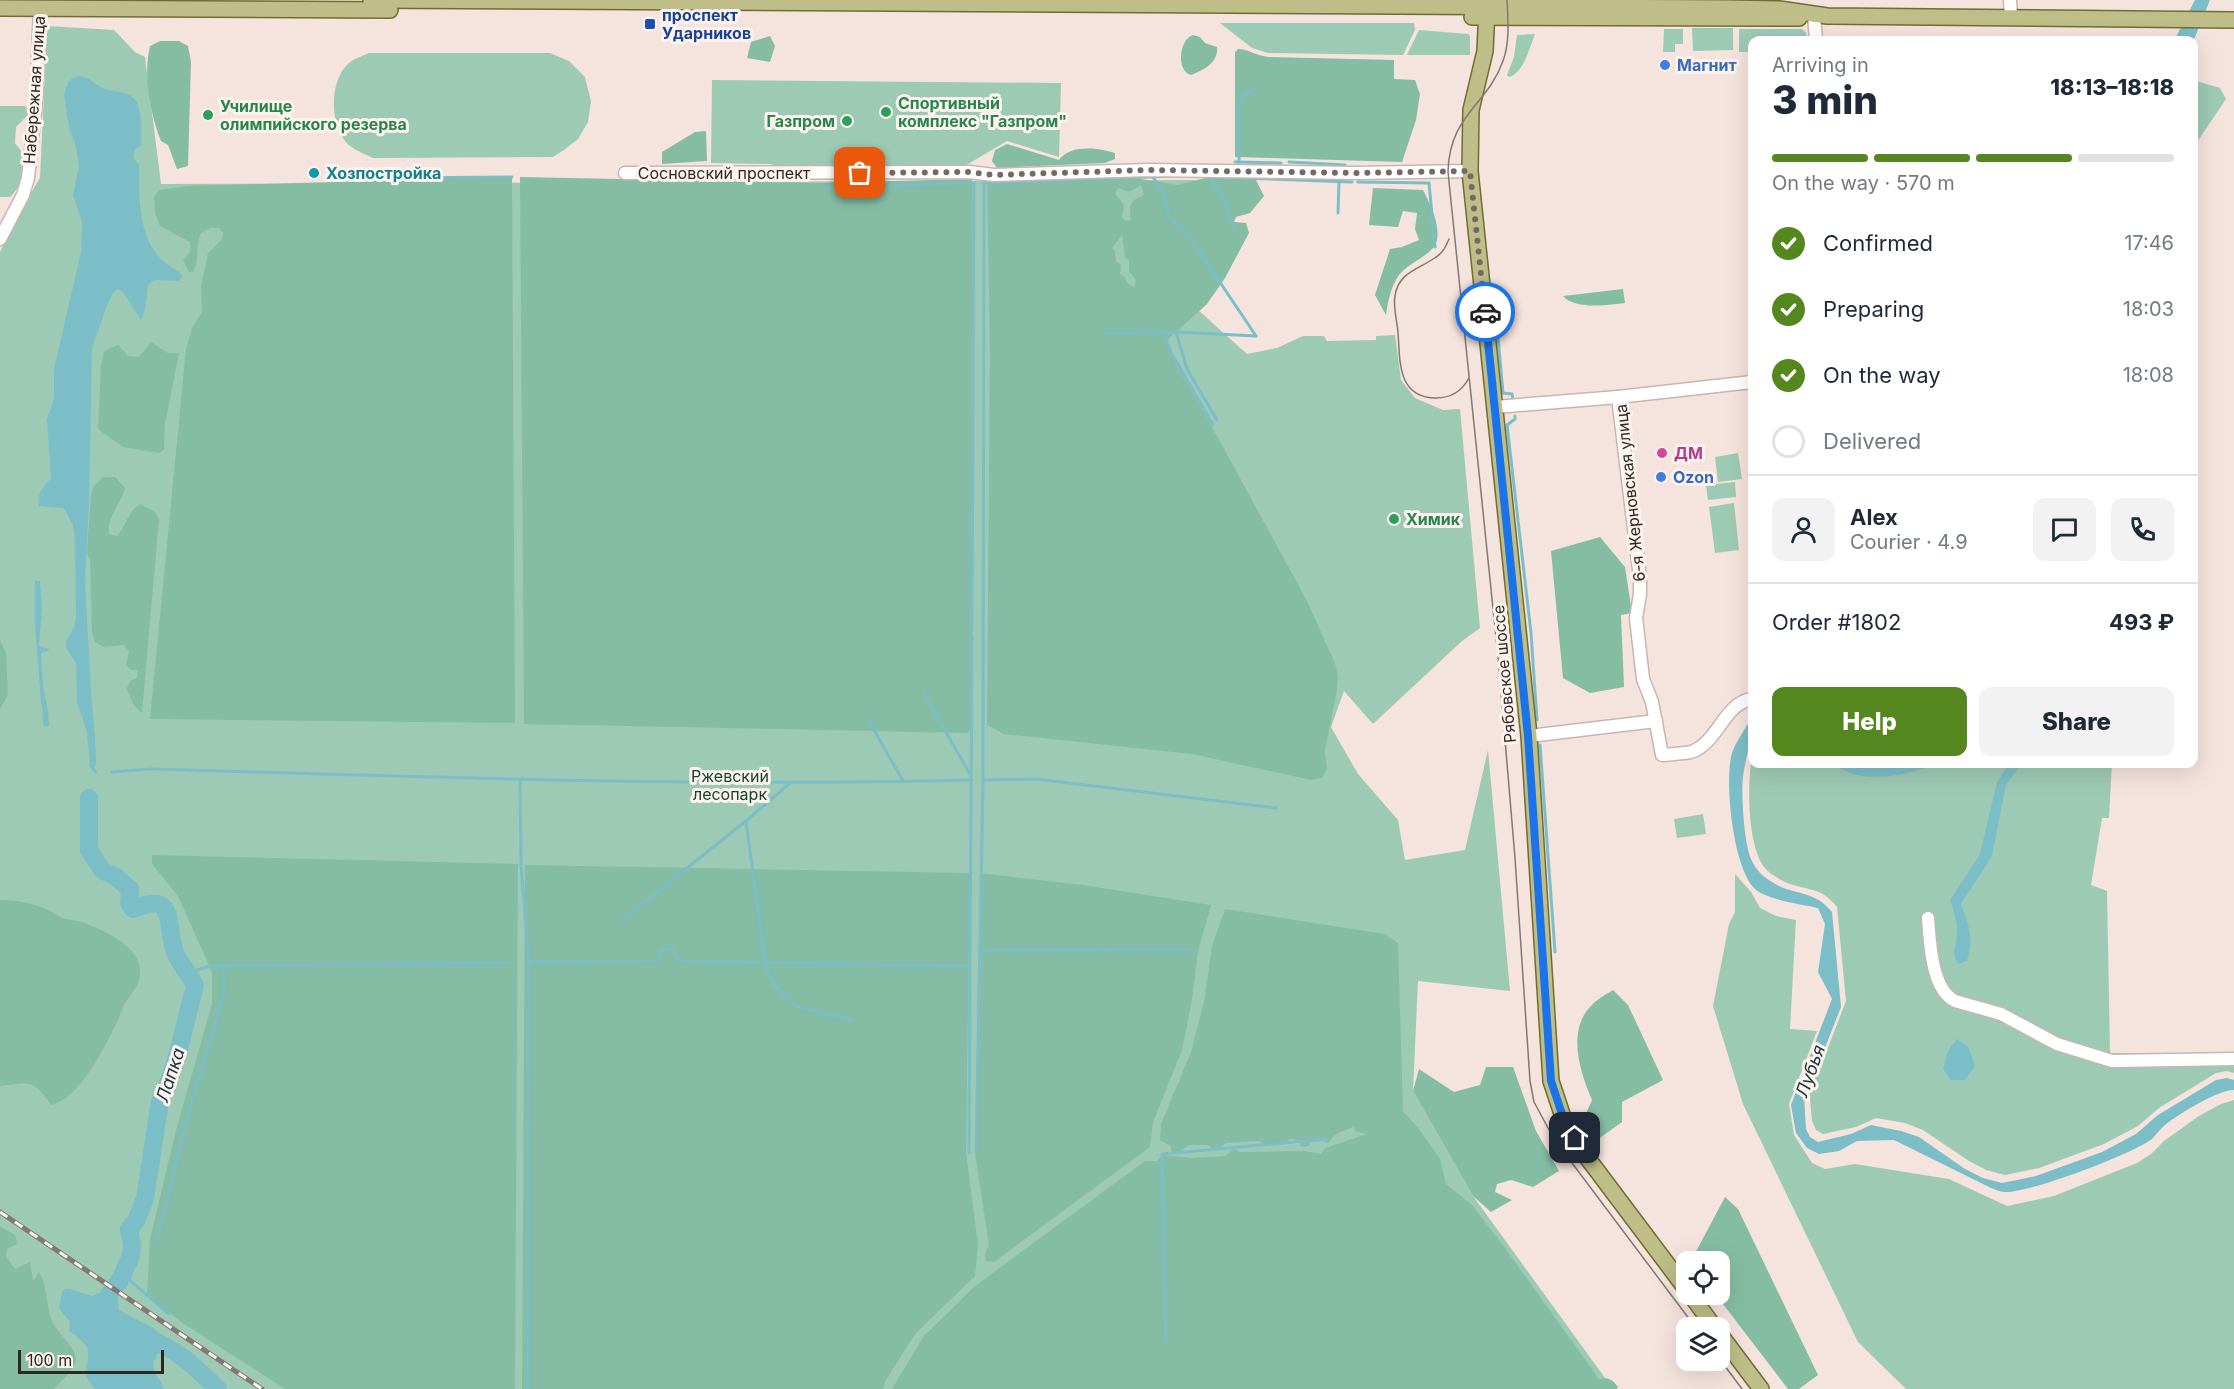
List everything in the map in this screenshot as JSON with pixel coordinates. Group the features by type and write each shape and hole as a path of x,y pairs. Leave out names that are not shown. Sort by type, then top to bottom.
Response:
{"main road":[{"path":"371,0 1130,7 1724,9 1779,19 1814,15 2230,20"},
{"path":"0,8 609,3"},
{"name":"Рябовское шоссе","path":"1487,8 1485,51 1471,110 1470,171 1528,736 1551,1081 1564,1120 1586,1156 1676,1276"},
{"path":"1730,1348 1761,1389"}],"street":[{"path":"2010,0 2012,18"},
{"name":"Набережная улица","path":"0,238 23,195 28,178 36,102 40,8"},
{"path":"1814,15 1816,36"},
{"name":"Сосновский проспект","path":"625,173 969,172 993,175 1148,170 1356,173 1470,171"},
{"name":"6-я Жерновская улица","path":"1748,382 1618,397 1640,578 1636,618 1643,679 1656,721 1662,755 1692,752 1708,741 1737,705 1748,701"},
{"path":"1495,407 1618,397"},
{"path":"1528,736 1656,721"},
{"path":"1928,918 1935,971 1948,998 2001,1014 2057,1044 2112,1061 2234,1059"}],"green space":[{"path":"1220,23 1414,23 1415,30 1403,55 1268,53 1252,48"},
{"name":"Ржевский лесопарк","path":"47,26 114,30 135,52 145,57 161,184 1195,180 1188,301 1247,354 1277,348 1303,336 1324,336 1327,341 1376,340 1376,336 1395,335 1401,380 1415,398 1443,410 1460,409 1480,628 1462,641 1373,724 1344,691 1331,727 1358,774 1398,820 1405,860 1465,850 1488,750 1510,991 1418,981 1413,1091 1473,1196 1613,1389 0,1389 0,252 13,223 40,178"},
{"path":"1692,28 1733,28 1733,50 1693,51"},
{"path":"1664,29 1683,29 1683,44 1675,44 1675,52 1663,52"},
{"path":"1739,29 1802,29 1807,36 1748,36 1748,52 1739,52"},
{"path":"1419,30 1468,34 1470,36 1470,55 1407,55"},
{"path":"1535,34 1519,70 1509,77 1507,75 1514,57 1517,35"},
{"path":"1193,35 1217,47 1217,52 1210,65 1191,75 1183,68 1181,55 1185,42"},
{"path":"770,36 775,46 770,62 747,58 751,42"},
{"path":"160,41 179,41 188,46 191,62 188,166 177,169 168,145 161,141 149,94 147,69 150,46"},
{"path":"1238,49 1268,57 1394,60 1394,79 1415,80 1420,94 1416,120 1402,162 1235,157 1235,52"},
{"path":"369,53 550,53 569,61 585,77 591,101 588,122 578,139 553,157 373,158 349,145 342,137 335,116 334,104 337,81 342,72 350,62"},
{"name":"Cпортивный комплекс \"Газпром\"","path":"712,80 1061,83 1059,157 1007,141 963,167 776,166 711,163"},
{"path":"2198,81 2220,88 2226,99 2198,141"},
{"path":"0,106 25,106 30,113 16,127 15,143 22,153 24,172 17,189 10,197 0,197"},
{"path":"706,131 707,161 662,164 662,152 695,132"},
{"path":"1007,144 1059,160 1070,151 1078,149 1115,153 1115,159 1105,163 997,168 992,161 995,150"},
{"path":"1220,174 1256,180 1264,196 1250,213 1236,217 1234,222 1246,223 1249,233 1225,278 1207,304 1167,340 1176,365 1306,599 1335,663 1338,677 1337,690 1325,750 1327,769 1322,778 1311,780 1192,754 1004,734 987,725 990,349 987,182 1002,177 1116,175 1178,185","holes":["1141,185 1144,195 1132,203 1131,220 1126,221 1122,217 1123,204 1115,194 1118,188 1129,192","1122,235 1125,258 1129,260 1129,271 1136,280 1134,287 1127,283 1125,277 1120,274 1121,265 1116,262 1115,251 1112,248"]},
{"path":"512,177 515,723 150,719 186,349 192,328 202,312 201,286 208,253 222,239 223,233 219,228 211,228 201,233 195,267 193,272 189,272 183,260 190,252 190,242 160,226 155,213 154,197 159,190 187,186"},
{"path":"520,177 816,183 972,179 974,414 972,725 968,733 524,724"},
{"path":"1373,188 1423,190 1434,214 1438,234 1431,250 1399,275 1390,294 1386,315 1375,295 1390,249 1419,240 1415,229 1417,213 1403,211 1398,227 1369,225"},
{"path":"1623,289 1625,303 1618,304 1583,305 1563,296"},
{"path":"151,342 168,353 179,353 165,424 164,450 159,453 123,447 98,429 101,365 104,351 118,345 128,356 139,357"},
{"path":"1738,453 1742,479 1718,482 1715,457"},
{"path":"103,477 115,477 125,488 110,521 109,534 117,536 132,511 140,504 155,512 159,519 142,713 133,704 127,688 130,681 137,678 138,670 131,670 126,665 129,651 124,645 104,647 95,642 92,632 90,560 87,552 91,495 93,487"},
{"path":"1735,482 1736,497 1708,500 1706,485"},
{"path":"1734,503 1739,550 1715,553 1709,507"},
{"path":"1600,537 1625,567 1632,613 1621,615 1624,687 1590,693 1563,678 1551,551"},
{"path":"0,641 6,652 8,695 0,709"},
{"path":"1750,768 2112,768 2109,818 2102,818 2091,885 2107,891 2110,1053 2234,1053 2234,1073 2227,1071 2216,1073 2159,1108 2138,1126 2104,1144 2039,1168 2005,1175 1986,1170 1923,1130 1905,1123 1876,1118 1856,1127 1823,1134 1816,1130 1812,1121 1809,1088 1821,1066 1846,1001 1837,907 1824,895 1789,884 1767,870 1755,847 1750,815"},
{"path":"1703,814 1706,834 1677,838 1674,819"},
{"path":"152,855 518,864 515,1389 285,1389 184,1324 147,1295 150,1239 176,1130 212,1004 212,972 178,896 152,864"},
{"path":"525,865 970,873 966,1152 978,1245 975,1276 916,1333 887,1378 883,1389 522,1389"},
{"path":"980,873 1083,885 1211,905 1198,951 1192,1000 1182,1050 1153,1122 1150,1147 994,1262 986,1261 985,1255 989,1245 975,1153"},
{"path":"1735,874 1751,892 1760,908 1776,916 1796,920 1790,1029 1817,1031 1789,1104 1794,1135 1812,1163 1825,1169 1855,1164 1949,1179 2007,1206 2054,1196 2137,1163 2199,1116 2234,1100 2234,1389 1906,1389 1858,1342 1743,1104 1713,1006 1729,924 1735,912"},
{"path":"0,900 31,904 63,918 82,922 98,929 123,943 136,956 139,964 139,981 124,1005 95,1063 70,1094 51,1105 39,1090 30,1084 0,1086"},
{"path":"1225,909 1385,934 1398,943 1403,1111 1440,1159 1446,1184 1472,1205 1599,1379 1610,1379 1618,1387 1617,1389 892,1389 923,1337 975,1286 1145,1161 1157,1161 1163,1155 1191,1158 1225,1156 1234,1149 1240,1152 1304,1151 1321,1154 1325,1148 1367,1134 1357,1132 1353,1127 1336,1134 1328,1143 1312,1140 1308,1146 1301,1147 1300,1140 1290,1139 1282,1145 1265,1145 1259,1141 1226,1143 1220,1148 1212,1148 1208,1145 1189,1145 1178,1153 1172,1152 1170,1145 1160,1141 1161,1124 1191,1052 1204,1002 1212,946"},
{"path":"1613,990 1628,1005 1663,1080 1622,1102 1622,1122 1597,1140 1582,1122 1592,1100 1580,1065 1577,1040 1583,1017 1590,1007"},
{"path":"1486,1067 1513,1067 1536,1131 1559,1171 1533,1187 1511,1180 1497,1184 1495,1192 1512,1200 1491,1212 1473,1196 1413,1091 1419,1069 1454,1092 1480,1085"},
{"path":"1725,1197 1738,1209 1818,1375 1799,1389 1788,1389 1724,1305 1730,1305 1730,1251 1696,1251"},
{"path":"0,1226 15,1235 17,1244 7,1249 6,1256 15,1269 30,1262 33,1281 39,1272 53,1323 75,1354 74,1366 54,1389 0,1389"}],"water":[{"path":"2195,0 2210,0 2195,36 2177,36"},
{"path":"80,76 105,89 128,94 137,103 141,146 135,149 133,157 139,165 141,215 144,227 153,250 182,276 179,281 155,280 148,285 141,320 123,292 118,289 113,293 92,348 85,581 95,738 96,765 93,769 90,768 87,732 77,702 76,663 66,648 66,641 76,618 73,525 64,508 39,506 41,491 51,479 47,419 54,399 54,369 81,252 82,222 73,195 79,166 64,95 68,82"},
{"path":"35,581 40,581 42,609 39,646 49,649 41,653 49,726 44,727 35,622"},
{"name":"Лубья","path":"1747,725 1748,751 1742,785 1745,831 1751,859 1757,870 1768,880 1780,887 1817,899 1832,912 1841,1007 1804,1095 1806,1129 1810,1137 1818,1142 1851,1134 1871,1125 1901,1131 1919,1137 1965,1169 1983,1178 2002,1183 2036,1176 2102,1152 2136,1134 2158,1115 2216,1080 2227,1078 2234,1080 2234,1090 2208,1098 2189,1109 2165,1125 2152,1139 2124,1154 2080,1172 2016,1191 2002,1192 1991,1188 1894,1140 1857,1141 1839,1151 1819,1154 1807,1148 1796,1133 1791,1105 1832,999 1818,972 1825,924 1818,908 1766,895 1753,887 1746,876 1735,842 1729,783 1732,753"},
{"path":"1840,768 1925,768 1884,777 1863,776"},
{"path":"2006,768 2018,768 2006,785 1992,856 1961,904 1968,926 1970,945 1967,961 1958,964 1954,952 1957,926 1950,900 1980,854 1997,782"},
{"path":"93,798 97,809 94,823 97,833 92,850 94,859 87,852 83,804 86,799"},
{"path":"1957,1039 1968,1047 1975,1066 1965,1080 1951,1080 1943,1069 1948,1051"},
{"path":"67,1288 92,1296 106,1290 114,1296 113,1305 119,1310 155,1329 165,1342 153,1365 164,1389 95,1389 86,1377 87,1346 69,1331 70,1322 59,1308 62,1291"}],"waterway":[{"path":"1239,162 1239,104 1243,96 1253,89"},
{"path":"1235,162 1281,163"},
{"path":"1289,162 1345,165"},
{"path":"976,1153 983,780 984,183 1177,176"},
{"path":"399,178 512,177"},
{"path":"1153,177 1165,196 1168,215"},
{"path":"1210,177 1224,200 1233,227"},
{"path":"1216,177 1352,182"},
{"path":"1338,213 1339,181"},
{"path":"1358,182 1429,183 1435,247"},
{"path":"826,188 974,183 972,630"},
{"path":"1173,221 1187,233 1256,336"},
{"path":"1496,316 1503,393 1512,394 1513,399"},
{"path":"1163,332 1172,354 1213,425"},
{"path":"1176,332 1187,369 1217,420"},
{"path":"1105,333 1176,332 1256,336"},
{"path":"1515,416 1515,419 1507,425 1531,633 1537,720"},
{"path":"969,1153 972,636"},
{"path":"923,692 971,776"},
{"path":"867,718 903,781"},
{"path":"1540,745 1555,952"},
{"path":"93,769 96,772"},
{"path":"112,772 152,769 664,782 971,780"},
{"path":"983,780 1036,779 1276,808"},
{"path":"520,780 521,865 529,962 528,1389"},
{"path":"790,783 746,821 765,963 773,984 797,1007 852,1020"},
{"name":"Лапка","path":"89,798 89,850 103,871 115,876 130,889 129,903 133,909 147,904 156,904 167,912 176,954 195,986 176,1059 160,1101 145,1199 136,1221 129,1229 132,1244 131,1256 119,1282 109,1294 110,1317"},
{"path":"621,921 746,821"},
{"path":"526,962 657,961 661,951 670,948 674,950 678,961 969,966"},
{"path":"980,950 1190,949"},
{"path":"196,970 211,966 245,965 509,963"},
{"path":"157,1241 186,1121 224,994 223,966"},
{"path":"1166,1340 1162,1154 1328,1139"},
{"path":"125,1276 169,1314"},
{"path":"142,1335 183,1358 218,1389"}],"tram line":[{"path":"1507,0 1508,39 1503,61 1488,89 1470,112 1455,137 1448,172 1498,657 1515,858 1530,1081 1534,1102 1554,1139 1688,1317"},
{"path":"1449,239 1441,253 1405,276 1397,288 1394,305 1401,365 1407,384 1414,392 1423,396 1441,398 1451,395 1463,387 1469,378"},
{"path":"1729,1371 1742,1389"}],"railway":[{"path":"0,1212 262,1389"}],"way so far":[{"path":"860,173 969,172 993,175 1148,170 1356,173 1470,171 1485,312"}],"place":[{"name":"проспект Ударников","path":"650,24"},
{"name":"Магнит","path":"1665,65"},
{"name":"Cпортивный комплекс \"Газпром\"","path":"886,112"},
{"name":"Училище олимпийского резерва","path":"208,115"},
{"name":"Газпром","path":"847,121"},
{"name":"Хозпостройка","path":"314,173"},
{"name":"ДМ","path":"1662,453"},
{"name":"Ozon","path":"1661,477"},
{"name":"Химик","path":"1394,519"}],"route":[{"path":"1485,312 1519,631 1551,1081 1556,1101 1575,1138"}]}
